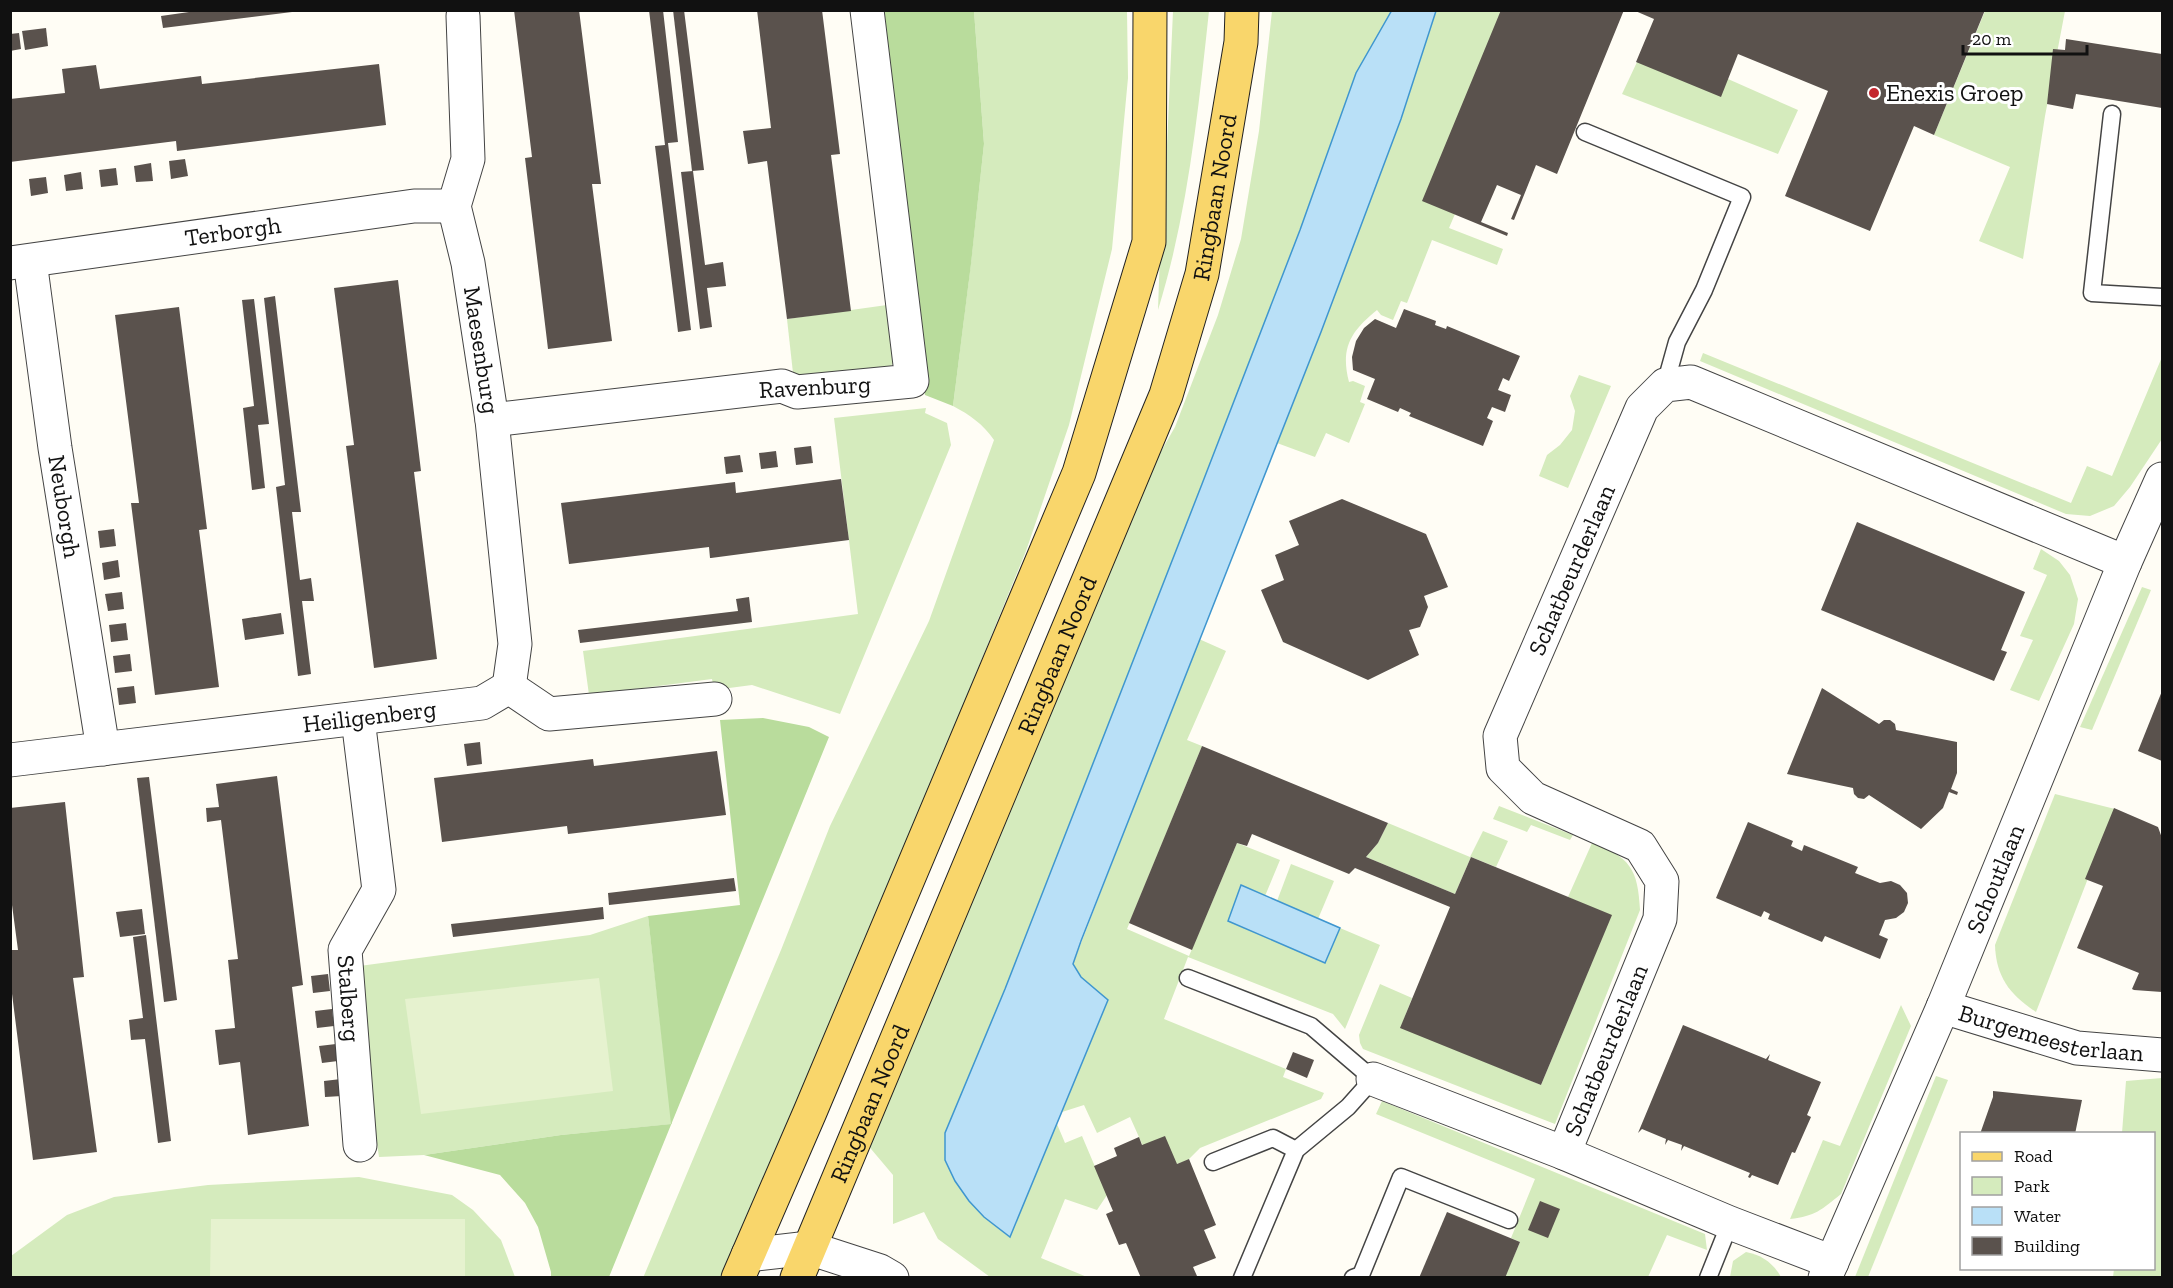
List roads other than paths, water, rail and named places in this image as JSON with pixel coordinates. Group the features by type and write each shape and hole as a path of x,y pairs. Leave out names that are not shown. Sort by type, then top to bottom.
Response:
{"main road":[{"path":"751,1270 814,1101 1079,473 1149,242 1150,10"},
{"name":"Ringbaan Noord","path":"797,1278 1167,395 1202,274 1241,42 1242,10"}],"street":[{"name":"Ravenburg","path":"492,420 783,386 797,392 912,381 867,10"},
{"path":"454,206 468,159 463,16"},
{"name":"Terborgh","path":"20,262 414,206 454,206"},
{"name":"Maesenburg","path":"454,206 468,263 492,420 515,644 509,687"},
{"name":"Neuborgh","path":"20,262 56,448 103,750"},
{"path":"1665,385 1691,382 2125,562"},
{"name":"Schatbeurderlaan","path":"1564,1153 1659,919 1662,881 1640,846 1533,798 1503,768 1500,736 1642,408 1665,385"},
{"name":"Schoutlaan","path":"1828,1270 1942,1007 2125,562 2163,479"},
{"path":"509,687 549,714 715,699"},
{"name":"Heiligenberg","path":"10,760 482,703 509,687"},
{"name":"Stalberg","path":"358,719 379,890 345,950 360,1145"},
{"name":"Burgemeesterlaan","path":"1942,1007 2077,1048 2163,1055"},
{"name":"Schatbeurderlaan","path":"1373,1079 1564,1153 1730,1223 1828,1270"},
{"path":"751,1270 809,1248 880,1271 892,1278"}],"lane":[{"path":"2112,114 2092,293 2163,297"},
{"path":"1585,132 1742,197 1704,290 1677,342 1665,385"},
{"path":"1188,978 1311,1026 1373,1079 1348,1107 1296,1150 1242,1278"},
{"path":"1213,1162 1273,1138 1296,1150"},
{"path":"1353,1278 1361,1275 1401,1177 1509,1220"},
{"path":"1708,1278 1730,1223"}],"water":[{"path":"1392,10 1436,11 1401,119 1321,332 1073,964 1081,977 1108,1000 1010,1237 984,1217 955,1181 945,1160 945,1133 1005,989 1202,484 1300,230 1356,73"},
{"path":"1241,885 1340,928 1325,963 1228,921"}],"place":[{"name":"Enexis Groep","path":"1874,93"}]}
